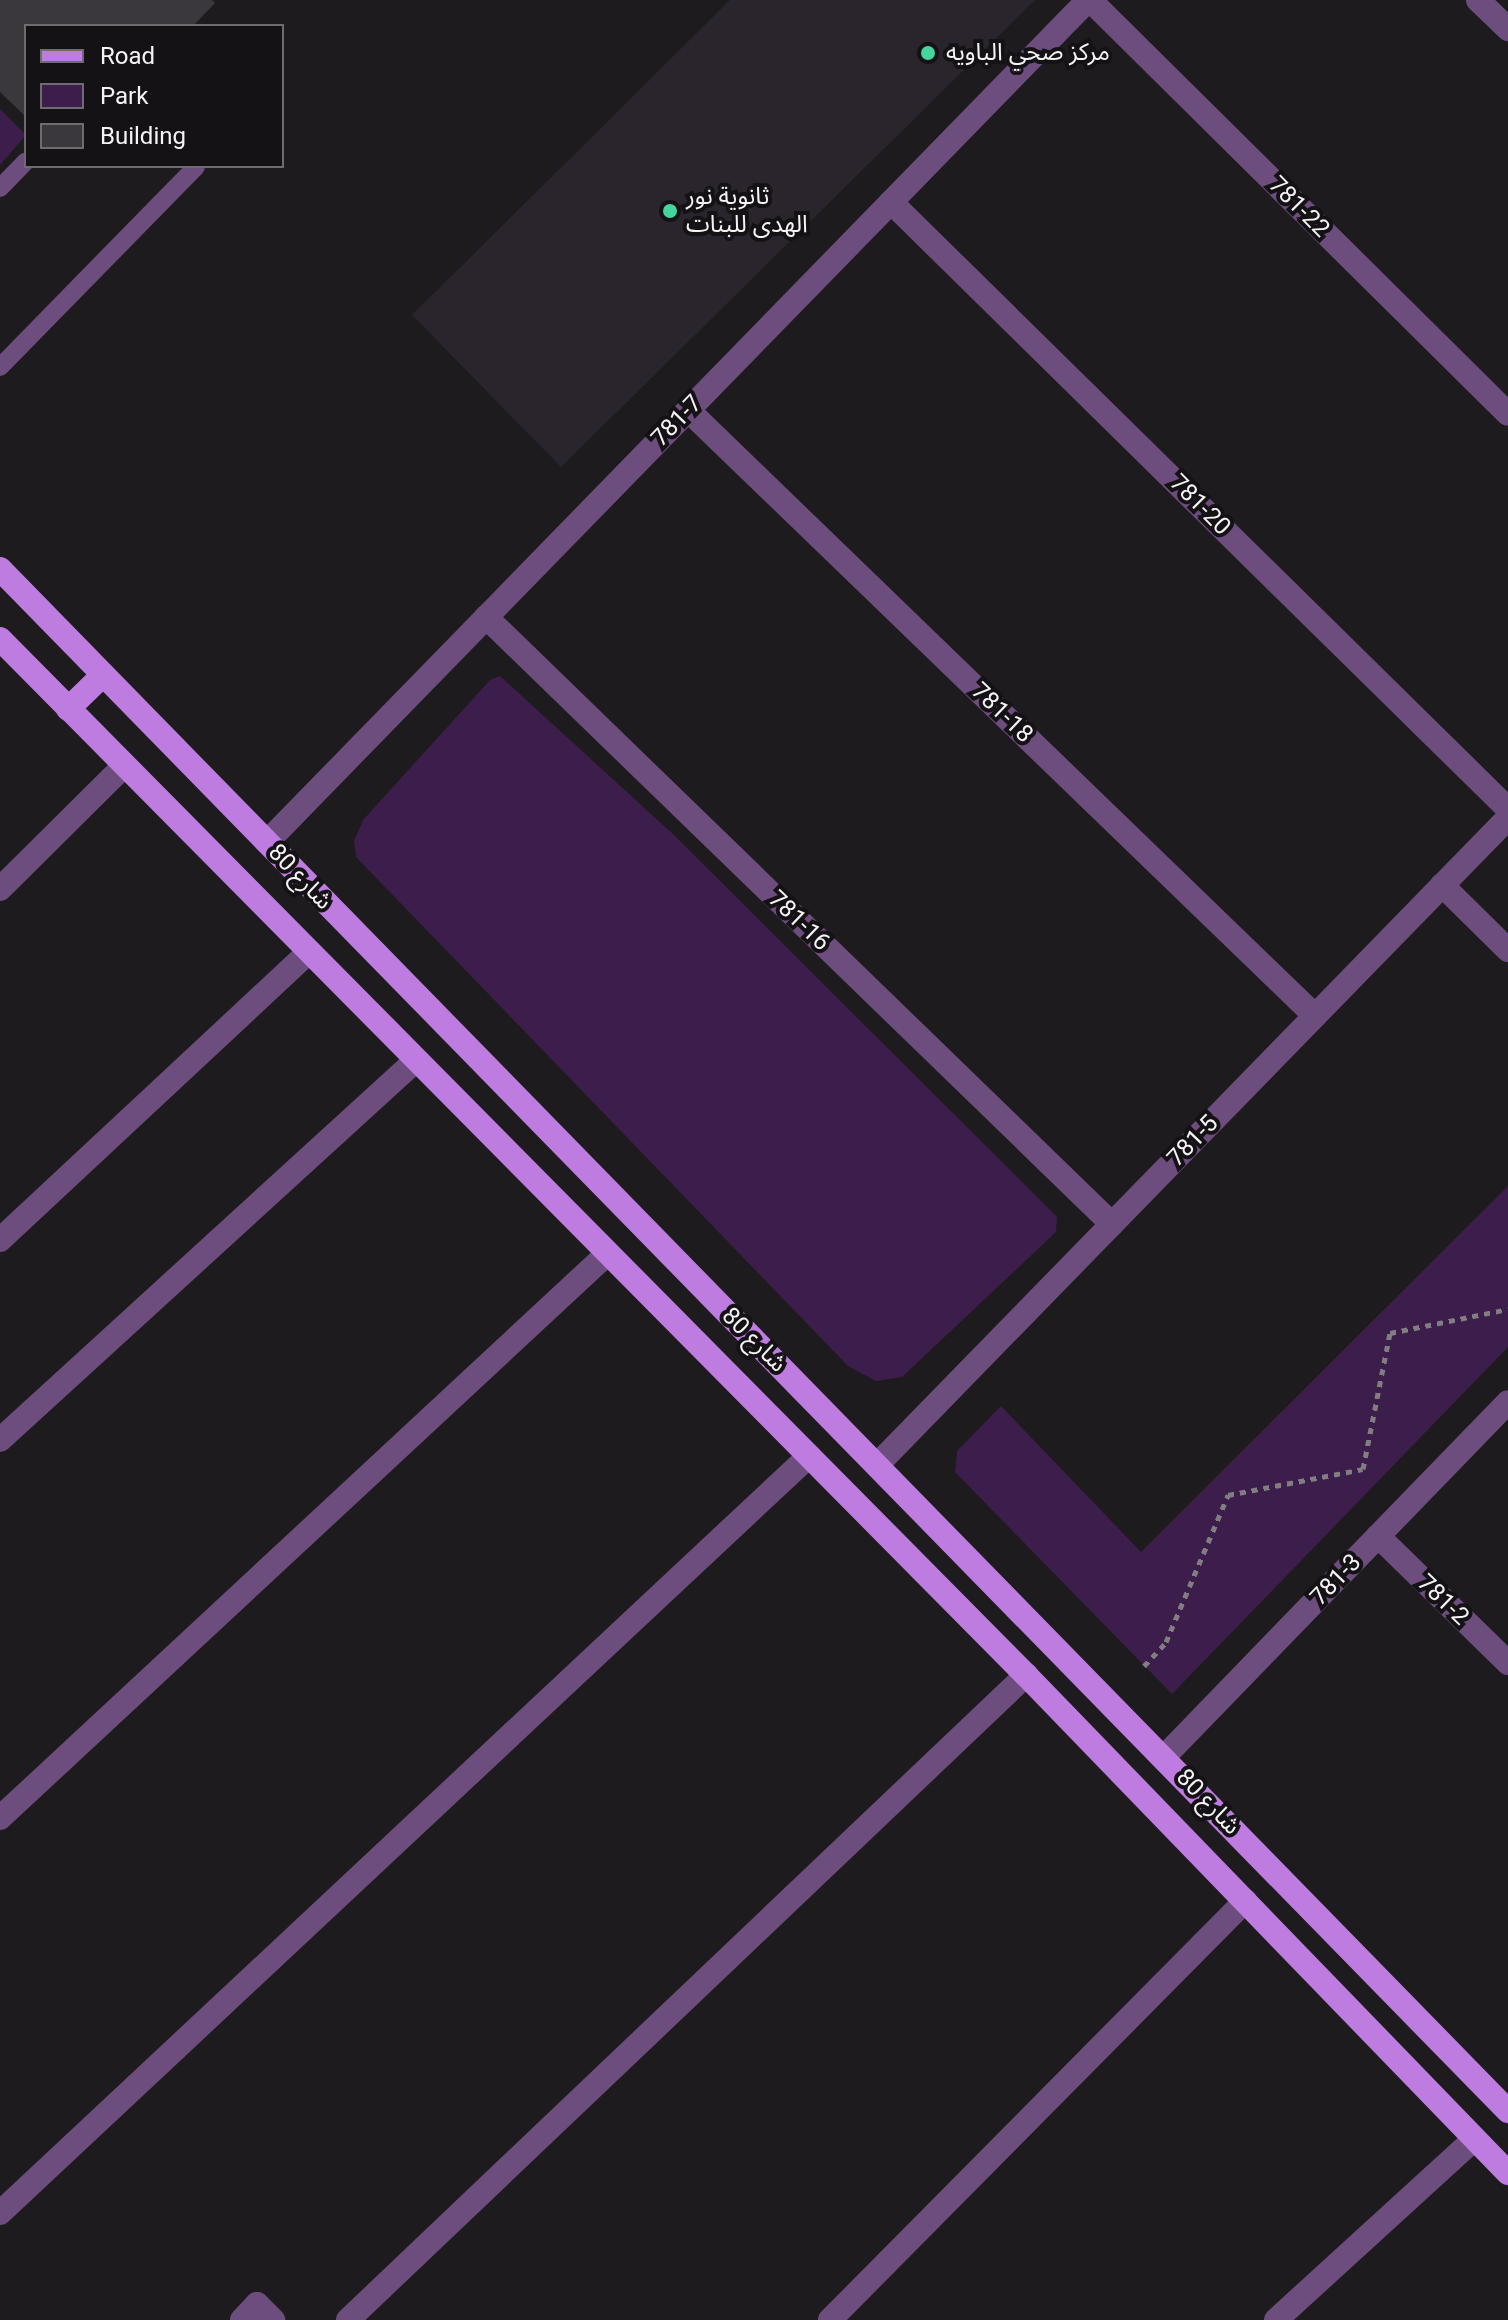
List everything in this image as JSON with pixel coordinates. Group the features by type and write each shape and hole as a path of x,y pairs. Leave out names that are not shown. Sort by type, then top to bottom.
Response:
{"main road":[{"name":"شارع 80","path":"0,569 1508,2111"},
{"name":"شارع 80","path":"0,639 307,954 1026,1675 1508,2173"},
{"path":"68,709 103,675"}],"street":[{"name":"781-7","path":"267,842 1089,0"},
{"name":"781-22","path":"1089,0 1508,414"},
{"path":"1478,0 1508,29"},
{"name":"781-20","path":"891,202 1508,809"},
{"name":"781-18","path":"688,410 1315,1016"},
{"name":"781-16","path":"486,617 1112,1224"},
{"path":"0,889 124,766"},
{"name":"781-5","path":"878,1464 1508,818"},
{"path":"1442,885 1508,950"},
{"path":"0,1240 307,954"},
{"path":"0,1440 415,1061"},
{"path":"0,1818 607,1254"},
{"name":"781-3","path":"1164,1757 1508,1402"},
{"path":"0,2213 809,1456"},
{"name":"781-2","path":"1378,1536 1508,1663"},
{"path":"348,2320 1026,1675"},
{"path":"830,2320 1245,1901"},
{"path":"1276,2320 1474,2139"},
{"path":"242,2320 257,2304 273,2320"}],"lane":[{"path":"0,188 24,163"},
{"path":"0,367 195,168"}],"path":[{"path":"1144,1666 1166,1642 1228,1495 1363,1469 1390,1333 1508,1309"}],"shaded area":[{"name":"ثانوية نور الهدى للبنات","path":"730,0 1035,0 561,467 412,315"}],"green space":[{"path":"0,109 24,133 24,137 0,165"},
{"path":"500,676 675,836 1057,1217 1056,1232 902,1377 876,1381 848,1366 356,857 354,841 363,820 490,680"},
{"path":"1508,1186 1508,1347 1172,1694 955,1472 957,1451 1001,1406 1141,1552"}],"building":[{"path":"0,0 212,0 215,3 195,24 24,24 24,115 0,92"}],"place":[{"name":"مركز صحي الباويه","path":"928,53"},
{"name":"ثانوية نور الهدى للبنات","path":"670,211"}]}
